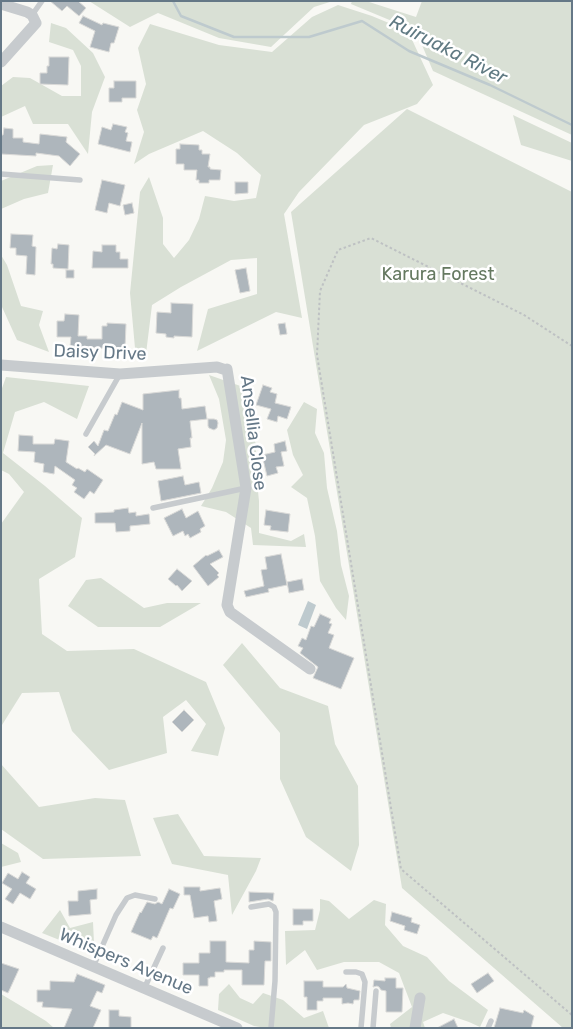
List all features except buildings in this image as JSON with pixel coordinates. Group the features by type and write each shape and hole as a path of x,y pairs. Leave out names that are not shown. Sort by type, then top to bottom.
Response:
{"street":[{"path":"1,4 27,12 32,15 36,23 1,62"},
{"name":"Daisy Drive","path":"1,365 120,374 217,367 226,370"},
{"name":"Ansellia Close","path":"226,370 246,488 226,605 230,612 310,669"},
{"name":"Whispers Avenue","path":"1,927 236,1028"},
{"path":"416,1028 420,998"}],"lane":[{"path":"32,15 42,1"},
{"path":"1,174 80,180"},
{"path":"86,434 120,374"},
{"path":"152,508 246,488"},
{"path":"93,967 116,915 127,898 135,894 155,900"},
{"path":"251,907 269,904 274,907 276,912 275,981 271,1028"},
{"path":"144,989 163,948"},
{"path":"346,972 362,974 365,982 361,1028"},
{"path":"373,1028 376,991"},
{"path":"488,1028 491,1021"}],"path":[{"path":"572,346 524,315 371,238 338,250 320,291 317,355 401,869 572,1015"}],"green space":[{"path":"89,1 333,1 314,7 271,47 219,38 158,13 130,27"},
{"path":"352,1 366,1 416,17 422,1 572,1 572,135 433,71 416,31 351,4"},
{"path":"338,5 372,16 408,31 433,85 417,104 364,125 299,192 284,214 302,318 276,312 197,351 208,309 257,294 257,258 231,260 152,305 145,362 135,348 130,293 140,192 149,177 163,218 163,244 174,258 189,240 199,219 205,196 234,201 256,198 261,175 237,153 203,131 149,154 134,164 144,132 137,110 146,84 138,48 150,24 219,45 272,52 312,17"},
{"path":"51,23 66,28 93,53 105,77 92,112 88,154 68,124 33,124 25,106 1,117 1,86 13,77 30,78 62,96 81,96 81,66 73,50 49,42"},
{"name":"Karura Forest","path":"407,109 572,192 572,1028 563,1028 402,888 291,212"},
{"path":"513,115 572,143 572,161 521,145"},
{"path":"53,165 48,193 24,199 1,209 1,181 37,166"},
{"path":"1,255 7,265 21,306 43,311 39,325 49,352 17,340 2,307"},
{"path":"209,375 249,389 246,419 256,444 259,533 291,541 304,534 306,547 253,545 251,528 226,512 201,506 212,488 223,462 226,440 219,399"},
{"path":"6,377 89,386 77,419 44,402 15,412 3,453 82,518 75,557 39,579 42,634 67,651 134,649 206,682 225,728 218,756 191,751 206,724 186,700 163,717 167,753 109,770 72,731 59,692 22,693 2,725 1,735 1,524 24,492 9,474 1,470 1,391"},
{"path":"304,402 317,409 315,433 324,453 327,488 337,531 341,565 349,596 346,620 336,608 320,581 315,536 307,498 291,487 303,475 293,455 287,430"},
{"path":"101,578 144,608 167,603 201,603 160,627 98,627 68,606 86,580"},
{"path":"242,643 280,688 328,706 335,744 358,786 359,845 351,871 306,837 280,779 280,733 223,665"},
{"path":"1,764 39,807 95,798 125,800 141,856 43,859 1,829"},
{"path":"178,814 204,856 261,858 232,915 228,875 172,864 153,818"},
{"path":"1,843 18,853 21,862 1,867"},
{"path":"320,899 329,901 349,919 374,900 386,904 385,925 403,946 427,957 449,981 488,1010 480,1027 443,1013 423,1022 425,1028 391,1028 390,1024 412,1007 399,973 379,962 344,962 317,970 305,950 286,965 285,931 315,930 320,910"},
{"path":"60,910 70,928 93,922 94,943 82,949 42,933"},
{"path":"229,984 240,998 253,1004 263,993 283,1000 304,1018 323,1011 329,1028 266,1028 254,1026 218,1010 219,994"},
{"path":"1,994 46,1021 54,1028 1,1028"}],"shaded area":[{"path":"308,601 316,605 307,629 298,625"}],"waterway":[{"name":"Ruiruaka River","path":"173,1 181,16 234,37 309,37 362,21 409,51 490,85 572,125"}]}
